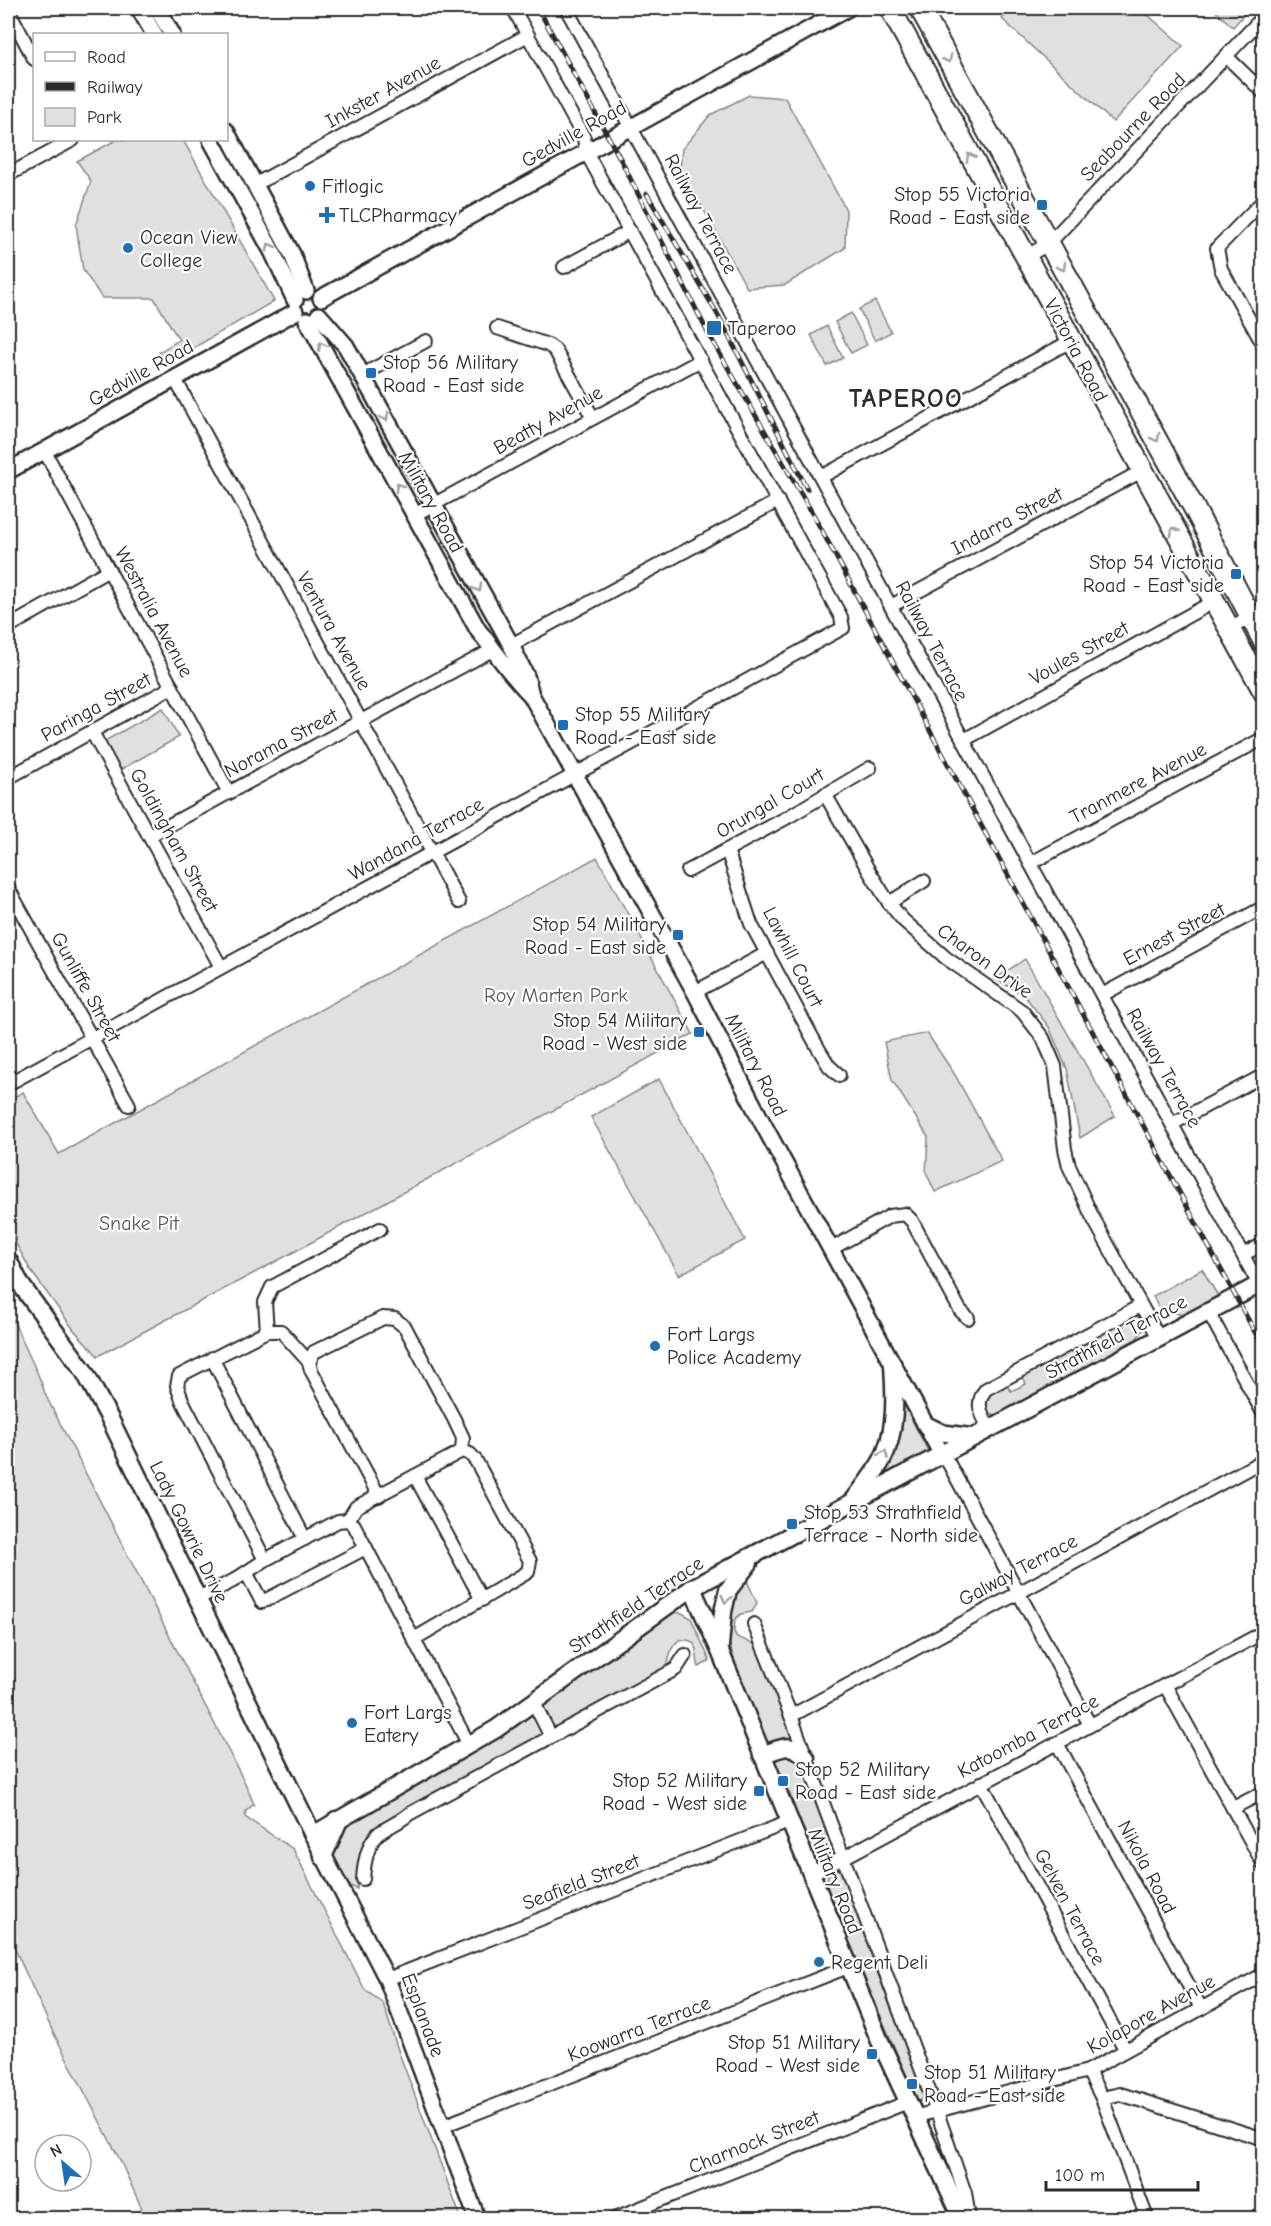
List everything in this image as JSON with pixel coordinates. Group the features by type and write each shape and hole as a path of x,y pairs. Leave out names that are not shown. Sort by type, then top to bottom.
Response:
{"highway":[{"name":"Victoria Road","path":"890,8 1263,692"},
{"name":"Victoria Road","path":"920,8 1194,508 1257,613 1263,642"}],"main road":[{"name":"Lady Gowrie Drive","path":"8,1260 21,1285 84,1371 110,1419 313,1835"},
{"name":"Strathfield Terrace","path":"313,1835 496,1729 692,1588 1208,1311 1262,1287"},
{"path":"852,1503 882,1461 888,1445 894,1412 893,1365"},
{"path":"720,1651 723,1612 728,1590 755,1555"},
{"name":"Military Road","path":"692,1588 720,1651 848,1967 962,2218"},
{"path":"762,1755 791,1747 800,1750 806,1758"},
{"path":"303,1815 339,1820 323,1857"}],"street":[{"path":"139,8 153,33"},
{"path":"157,8 171,33"},
{"path":"511,645 778,501 586,152 584,138 513,8"},
{"name":"Railway Terrace","path":"566,8 1262,1287"},
{"name":"Gedville Road","path":"8,471 304,308 315,292 321,298 848,8"},
{"path":"8,9 33,57"},
{"name":"Seabourne Road","path":"1026,257 1049,243 1227,57 1263,16"},
{"name":"Inkster Avenue","path":"256,184 528,35"},
{"path":"1227,57 1263,93"},
{"name":"Military Road","path":"228,135 292,254 304,308 346,346 511,645 526,676 531,695 695,992 762,1122 942,1455"},
{"path":"8,175 71,141"},
{"name":"Military Road","path":"212,141 478,630 516,680 531,695"},
{"path":"1263,200 1217,248 1221,269 1263,346"},
{"path":"564,267 630,231"},
{"path":"497,328 548,345 555,350 593,418"},
{"path":"362,375 426,341"},
{"path":"821,477 1071,342"},
{"name":"Beatty Avenue","path":"414,515 701,360"},
{"name":"Ventura Avenue","path":"175,379 459,902"},
{"name":"Westralia Avenue","path":"44,450 229,793"},
{"name":"Indarra Street","path":"891,606 1142,471"},
{"name":"Wandana Terrace","path":"8,1084 843,628 841,617 778,501"},
{"path":"8,627 109,570"},
{"name":"Voules Street","path":"964,740 1213,602"},
{"path":"1229,629 1257,613"},
{"name":"Norama Street","path":"149,836 494,650"},
{"name":"Paringa Street","path":"8,778 172,687"},
{"name":"Goldingham Street","path":"92,732 221,968"},
{"name":"Tranmere Avenue","path":"1031,863 1263,738"},
{"name":"Orungal Court","path":"688,870 788,818 870,768"},
{"name":"Charon Drive","path":"825,794 889,903 915,933 946,958 1022,1011 1043,1038 1055,1066 1069,1166 1084,1199 1159,1338"},
{"name":"Lawhill Court","path":"727,850 751,924 817,1046 829,1066 839,1076"},
{"path":"889,903 924,881"},
{"name":"Gunliffe Street","path":"8,888 129,1106"},
{"name":"Ernest Street","path":"1102,995 1263,907"},
{"path":"695,992 767,953"},
{"path":"1172,1124 1263,1075"},
{"path":"831,1249 890,1216 904,1214 912,1221 960,1310 968,1318"},
{"path":"267,1331 265,1302 272,1287 380,1228"},
{"path":"1244,1254 1263,1244"},
{"name":"Strathfield Terrace","path":"982,1433 978,1406 980,1396 986,1389 1140,1306"},
{"path":"1208,1311 1263,1415"},
{"path":"309,1362 314,1352 382,1318 396,1319 405,1327 454,1419 463,1438 462,1451"},
{"path":"265,1560 182,1400 177,1386 179,1376 267,1331 281,1331 309,1362 379,1496"},
{"path":"212,1358 305,1539"},
{"path":"925,1424 943,1433 982,1433"},
{"path":"348,1520 356,1507 462,1451 470,1454 476,1461 530,1562 528,1572 414,1639"},
{"path":"942,1455 1090,1725"},
{"name":"Galway Terrace","path":"791,1716 1263,1460"},
{"path":"415,1476 482,1600"},
{"path":"198,1598 247,1574 265,1560 338,1521 348,1520 354,1525 469,1745"},
{"path":"247,1574 262,1602 366,1548"},
{"name":"Military Road","path":"754,1624 791,1716 937,2112 965,2193 969,2218"},
{"name":"Katoomba Terrace","path":"810,1874 1263,1632"},
{"path":"363,1879 364,1864 377,1834 409,1814 676,1669 685,1655"},
{"path":"1165,1685 1263,1865"},
{"path":"533,1701 551,1737"},
{"name":"Nikola Road","path":"1058,1743 1201,2008"},
{"name":"Gelven Terrace","path":"981,1784 1125,2049"},
{"path":"1233,1808 1263,1792"},
{"name":"Seafield Street","path":"387,1979 789,1822"},
{"name":"Esplanade","path":"313,1835 387,1979 477,2218"},
{"name":"Koowarra Terrace","path":"443,2126 848,1967"},
{"name":"Kolapore Avenue","path":"911,2110 937,2112 1088,2071 1263,1974"},
{"path":"1088,2071 1102,2098 1147,2218"},
{"path":"1102,2098 1120,2094 1263,2139"},
{"name":"Charnock Street","path":"615,2218 911,2110"}],"green space":[{"path":"1013,8 1140,8 1183,46 1113,122 1002,19"},
{"path":"1212,8 1250,8 1233,27"},
{"path":"749,95 785,98 846,210 845,248 785,285 747,288 680,167 682,149 710,115"},
{"path":"114,141 184,141 274,301 166,364 159,352 179,340 154,298 102,298 83,270 76,225 91,181 77,161"},
{"path":"875,301 891,332 875,341 859,309"},
{"path":"851,313 867,345 851,353 835,322"},
{"path":"827,326 843,358 827,366 811,335"},
{"path":"163,708 179,737 120,770 103,742"},
{"name":"Roy Marten Park","path":"597,857 693,1034 98,1356 74,1330 31,1271 8,1229 8,1100 23,1092 59,1154"},
{"path":"1025,959 1115,1116 1080,1138 1067,1069 1049,1027 1024,995 995,979"},
{"path":"927,1033 955,1075 1002,1161 935,1192 926,1172 928,1137 892,1080 884,1042"},
{"path":"659,1079 745,1240 679,1275 591,1117"},
{"path":"1202,1269 1218,1296 1183,1315 1159,1309 1153,1296"},
{"path":"8,1309 46,1396 245,1783 254,1804 246,1811 245,1817 293,1849 365,1990 383,2003 399,2053 461,2218 146,2218 120,2160 52,2030 8,1934"},
{"path":"1137,1316 1144,1329 1136,1339 1001,1414 986,1412 983,1400 987,1395 1007,1385 1011,1391 1026,1384 1023,1376 1085,1342 1089,1349 1104,1341 1100,1333"},
{"path":"897,1391 928,1451 875,1479"},
{"path":"744,1574 757,1603 752,1612 741,1614 735,1619 734,1632 737,1637 759,1646 795,1743 767,1744 735,1663 727,1630 727,1616"},
{"path":"671,1612 682,1613 691,1618 710,1661 699,1667 694,1644 687,1640 680,1640 673,1646 665,1669 558,1728 552,1726 542,1705"},
{"path":"530,1713 534,1714 543,1735 410,1808 360,1859 357,1889 348,1885 335,1858 334,1845 352,1820"},
{"path":"787,1751 802,1763 834,1848 831,1856 820,1862 814,1859 772,1759"},
{"path":"838,1869 843,1872 879,1977 925,2096 920,2101 916,2098 827,1891 829,1873"}],"railway":[{"path":"538,8 622,162 709,335 814,516 1264,1349"},
{"path":"647,194 718,315 807,489"}],"place":[{"name":"Fitlogic","path":"310,186"},
{"name":"Stop 55 Victoria Road - East side","path":"1042,205"},
{"name":"TLCPharmacy","path":"327,215"},
{"name":"Ocean View College","path":"128,248"},
{"name":"Taperoo","path":"714,328"},
{"name":"Stop 56 Military Road - East side","path":"371,373"},
{"name":"Stop 54 Victoria Road - East side","path":"1236,574"},
{"name":"Stop 55 Military Road - East side","path":"563,725"},
{"name":"Stop 54 Military Road - East side","path":"678,935"},
{"name":"Stop 54 Military Road - West side","path":"699,1032"},
{"name":"Fort Largs Police Academy","path":"655,1346"},
{"name":"Stop 53 Strathfield Terrace - North side","path":"792,1524"},
{"name":"Fort Largs Eatery","path":"352,1723"},
{"name":"Stop 52 Military Road - East side","path":"783,1781"},
{"name":"Stop 52 Military Road - West side","path":"759,1791"},
{"name":"Regent Deli","path":"819,1962"},
{"name":"Stop 51 Military Road - West side","path":"872,2054"},
{"name":"Stop 51 Military Road - East side","path":"912,2084"}],"district":[{"name":"TAPEROO","path":"906,399"}],"park label":[{"name":"Snake Pit","path":"139,1223"}]}
